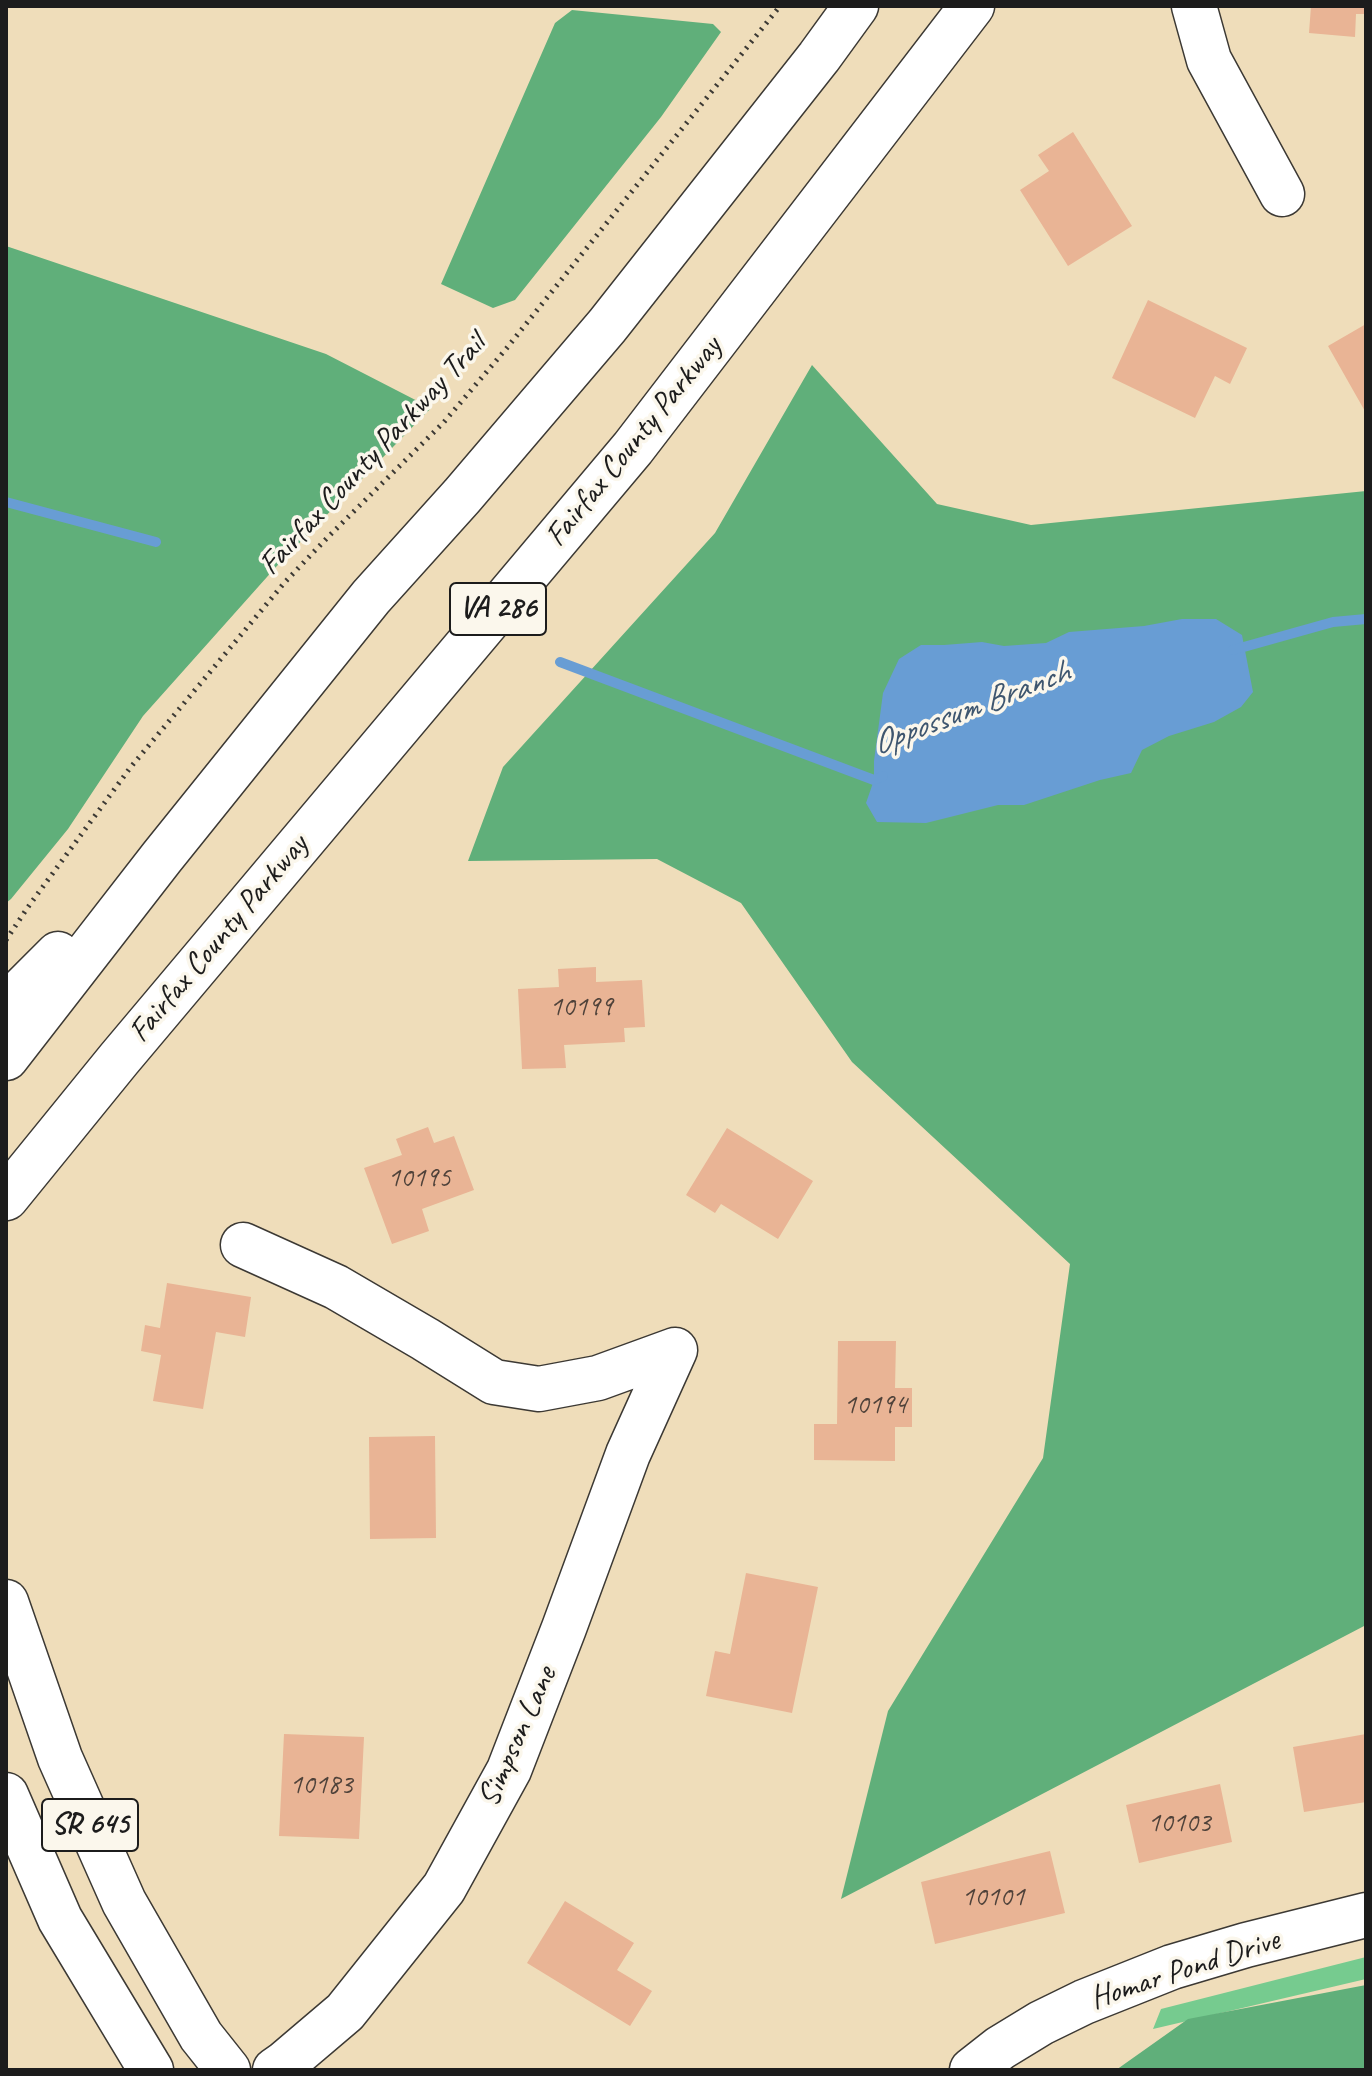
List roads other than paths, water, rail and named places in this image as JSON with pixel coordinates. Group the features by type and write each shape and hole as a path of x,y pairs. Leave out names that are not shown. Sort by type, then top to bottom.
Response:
{"main road":[{"path":"6,1058 162,857 371,597 607,326 856,6"},
{"name":"Fairfax County Parkway","path":"6,1198 119,1059 633,448 972,6"},
{"path":"1194,6 1209,60 1282,194"},
{"path":"6,1006 162,857"},
{"name":"Simpson Lane","path":"243,1245 336,1287 494,1382 539,1389 598,1378 675,1350 628,1454 509,1770 444,1888 345,2012 275,2070"},
{"name":"SR 645","path":"6,1602 60,1758 124,1902 201,2036 228,2070"},
{"name":"SR 645","path":"6,1795 60,1919 151,2070"},
{"name":"Homar Pond Drive","path":"972,2070 1000,2048 1041,2023 1158,1972 1246,1945 1366,1915"}],"water":[{"path":"1182,619 1216,619 1242,635 1253,692 1241,707 1214,722 1169,736 1142,750 1131,773 1024,805 998,805 926,823 877,822 866,803 874,780 883,693 899,659 921,645 1046,643 1069,632 1144,626"}],"waterway":[{"name":"Oppossum Branch","path":"6,502 156,542"},
{"name":"Oppossum Branch","path":"1233,650 1333,622 1366,619"},
{"name":"Oppossum Branch","path":"560,662 874,780 883,776"}]}
